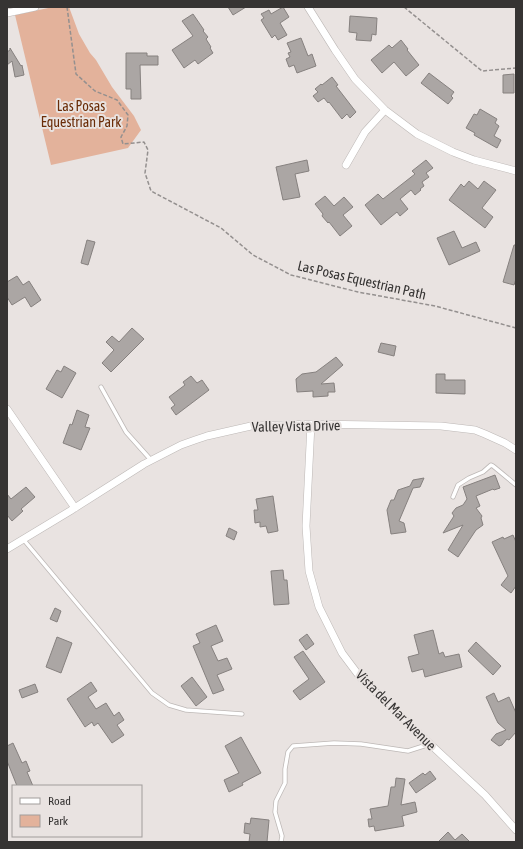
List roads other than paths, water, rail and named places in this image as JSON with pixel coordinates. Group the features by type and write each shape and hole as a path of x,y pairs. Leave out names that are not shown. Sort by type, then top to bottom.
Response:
{"street":[{"path":"7,13 35,7"},
{"path":"308,7 355,79 385,110 416,134 453,152 474,160 516,171"},
{"path":"346,165 365,132 385,110"},
{"path":"7,408 75,508"},
{"name":"Valley Vista Drive","path":"7,549 151,460 195,440 251,426 311,424 441,426 475,430 505,443 516,450"},
{"name":"Vista del Mar Avenue","path":"311,424 306,526 309,571 319,607 342,653 360,677 485,795 516,830"}],"lane":[{"path":"101,386 126,432 151,460"},
{"path":"453,497 458,485 483,472 491,465 516,485"},
{"path":"23,539 152,693 169,705 186,710 242,714"},
{"path":"281,842 282,836 275,812 276,801 285,783 285,769 288,752 293,746 334,743 362,744 408,751 430,744"}],"park label":[{"name":"Las Posas Equestrian Park","path":"81,114"}]}
